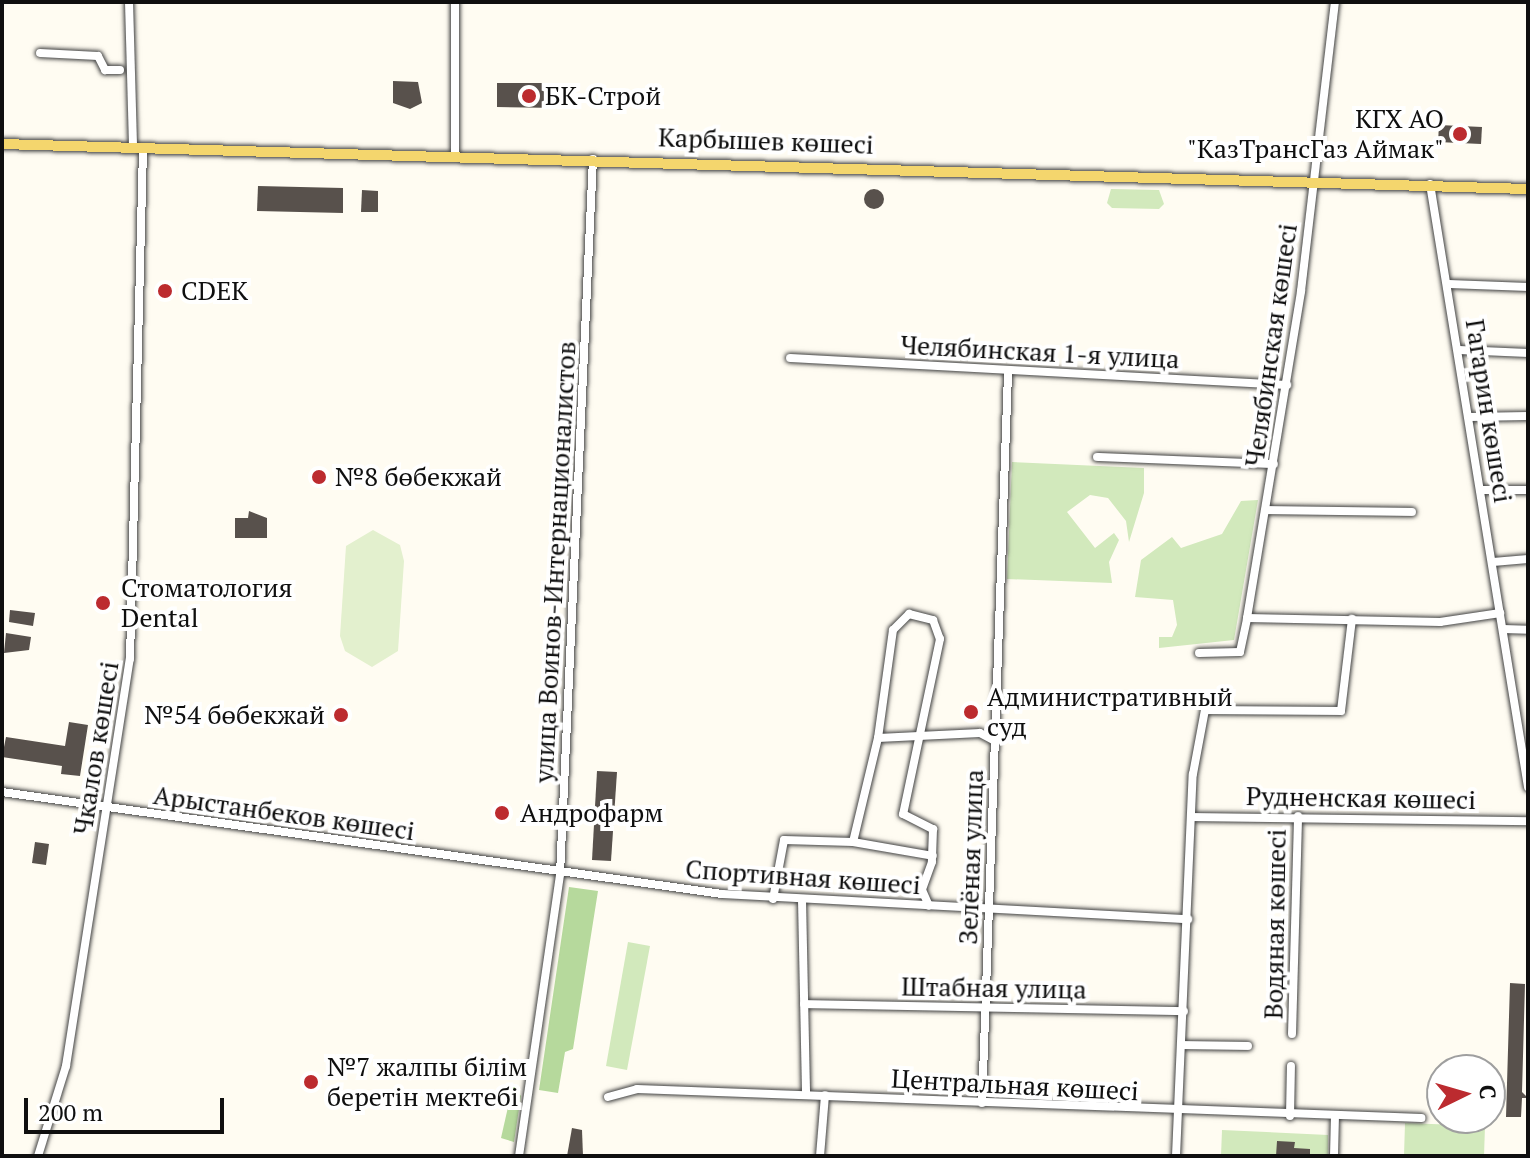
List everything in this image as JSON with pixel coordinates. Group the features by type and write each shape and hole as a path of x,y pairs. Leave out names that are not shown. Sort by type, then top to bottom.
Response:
{"main road":[{"name":"Карбышев көшесі","path":"2,144 1315,179 1528,189"}],"street":[{"name":"Чкалов көшесі","path":"38,1156 66,1066 133,620 138,148 129,2"},
{"path":"455,2 455,155"},
{"name":"Челябинская көшесі","path":"1199,653 1240,652 1287,385 1335,2"},
{"path":"40,53 98,56 105,70 120,70"},
{"name":"улица Воинов-Интернационалистов","path":"519,1156 560,874 593,159"},
{"name":"Гагарин көшесі","path":"1430,184 1449,284 1528,787"},
{"path":"1449,284 1528,287"},
{"path":"1459,350 1528,353"},
{"name":"Челябинская 1-я улица","path":"790,358 1287,385"},
{"name":"Зелёная улица","path":"982,1103 1008,372"},
{"path":"1470,417 1528,416"},
{"path":"1097,457 1274,464"},
{"path":"1481,490 1528,490"},
{"path":"1266,510 1412,512"},
{"path":"1493,562 1528,559"},
{"path":"1247,618 1440,622 1500,613"},
{"path":"853,842 878,738 893,630 909,614 933,620 941,631 924,734 903,814 933,829 933,856 922,890 929,906"},
{"path":"1176,1156 1193,774 1205,710 1341,711 1352,619"},
{"path":"1503,629 1528,630"},
{"path":"878,738 980,733 995,741"},
{"name":"Арыстанбеков көшесі","path":"2,792 560,874"},
{"name":"Водяная көшесі","path":"1292,1034 1298,816"},
{"name":"Рудненская көшесі","path":"1193,817 1528,821"},
{"path":"773,899 784,840 853,842 933,856"},
{"name":"Спортивная көшесі","path":"560,874 773,899 1188,919"},
{"path":"802,900 806,1094"},
{"name":"Штабная улица","path":"804,1004 986,1010 1184,1011"},
{"path":"1183,1045 1248,1046"},
{"path":"1290,1116 1291,1066"},
{"name":"Центральная көшесі","path":"608,1097 637,1089 806,1094 1180,1114 1421,1118"},
{"path":"820,1156 825,1095"},
{"path":"1334,1156 1335,1116"}],"green space":[{"path":"1111,189 1159,190 1164,204 1159,209 1112,208 1107,203"},
{"path":"1012,462 1144,468 1144,493 1129,542 1126,521 1108,498 1090,495 1067,512 1095,548 1114,533 1119,540 1109,562 1112,583 1007,579"},
{"path":"1258,500 1234,640 1159,648 1159,637 1172,637 1177,625 1173,600 1135,597 1141,560 1172,537 1181,548 1222,534 1241,501"},
{"path":"373,530 400,545 404,561 398,651 372,667 345,651 340,636 346,546"},
{"path":"569,887 598,891 573,1049 565,1052 558,1093 539,1090"},
{"path":"628,942 650,946 627,1070 606,1066"},
{"path":"513,1085 521,1096 514,1142 501,1138"},
{"path":"1405,1123 1426,1124 1426,1134 1485,1134 1484,1156 1404,1156"},
{"path":"1222,1130 1328,1135 1328,1156 1221,1156"}],"building":[{"path":"393,81 418,82 422,103 410,109 393,103"},
{"name":"БК-Строй","path":"497,83 561,83 560,108 497,107"},
{"name":"КГХ АО \"КазТрансГаз Аймак\"","path":"1439,125 1482,127 1481,144 1438,142"},
{"path":"258,186 343,188 343,213 257,211"},
{"path":"874,189 881,192 884,199 881,206 874,209 867,206 864,199 867,192"},
{"path":"362,190 378,191 378,212 361,212"},
{"path":"249,511 267,518 267,538 235,538 235,518 248,518"},
{"path":"10,610 35,613 33,626 9,622"},
{"path":"6,633 31,637 29,650 4,653"},
{"path":"69,722 88,725 80,776 61,774 62,766 2,757 6,737 65,746"},
{"path":"597,771 617,772 611,861 592,860"},
{"path":"35,842 49,844 46,865 32,863"},
{"path":"1510,983 1525,984 1522,1092 1528,1098 1522,1098 1521,1117 1506,1117"},
{"path":"572,1128 582,1130 583,1156 567,1156"},
{"path":"1277,1141 1295,1142 1294,1148 1310,1149 1310,1156 1276,1156"}],"place":[{"name":"БК-Строй","path":"529,96"},
{"name":"КГХ АО \"КазТрансГаз Аймак\"","path":"1460,134"},
{"name":"CDEK","path":"165,291"},
{"name":"№8 бөбекжай","path":"319,477"},
{"name":"Стоматология Dental","path":"103,603"},
{"name":"Административный суд","path":"971,712"},
{"name":"№54 бөбекжай","path":"341,715"},
{"name":"Андрофарм","path":"502,813"},
{"name":"№7 жалпы білім беретін мектебі","path":"311,1082"}]}
